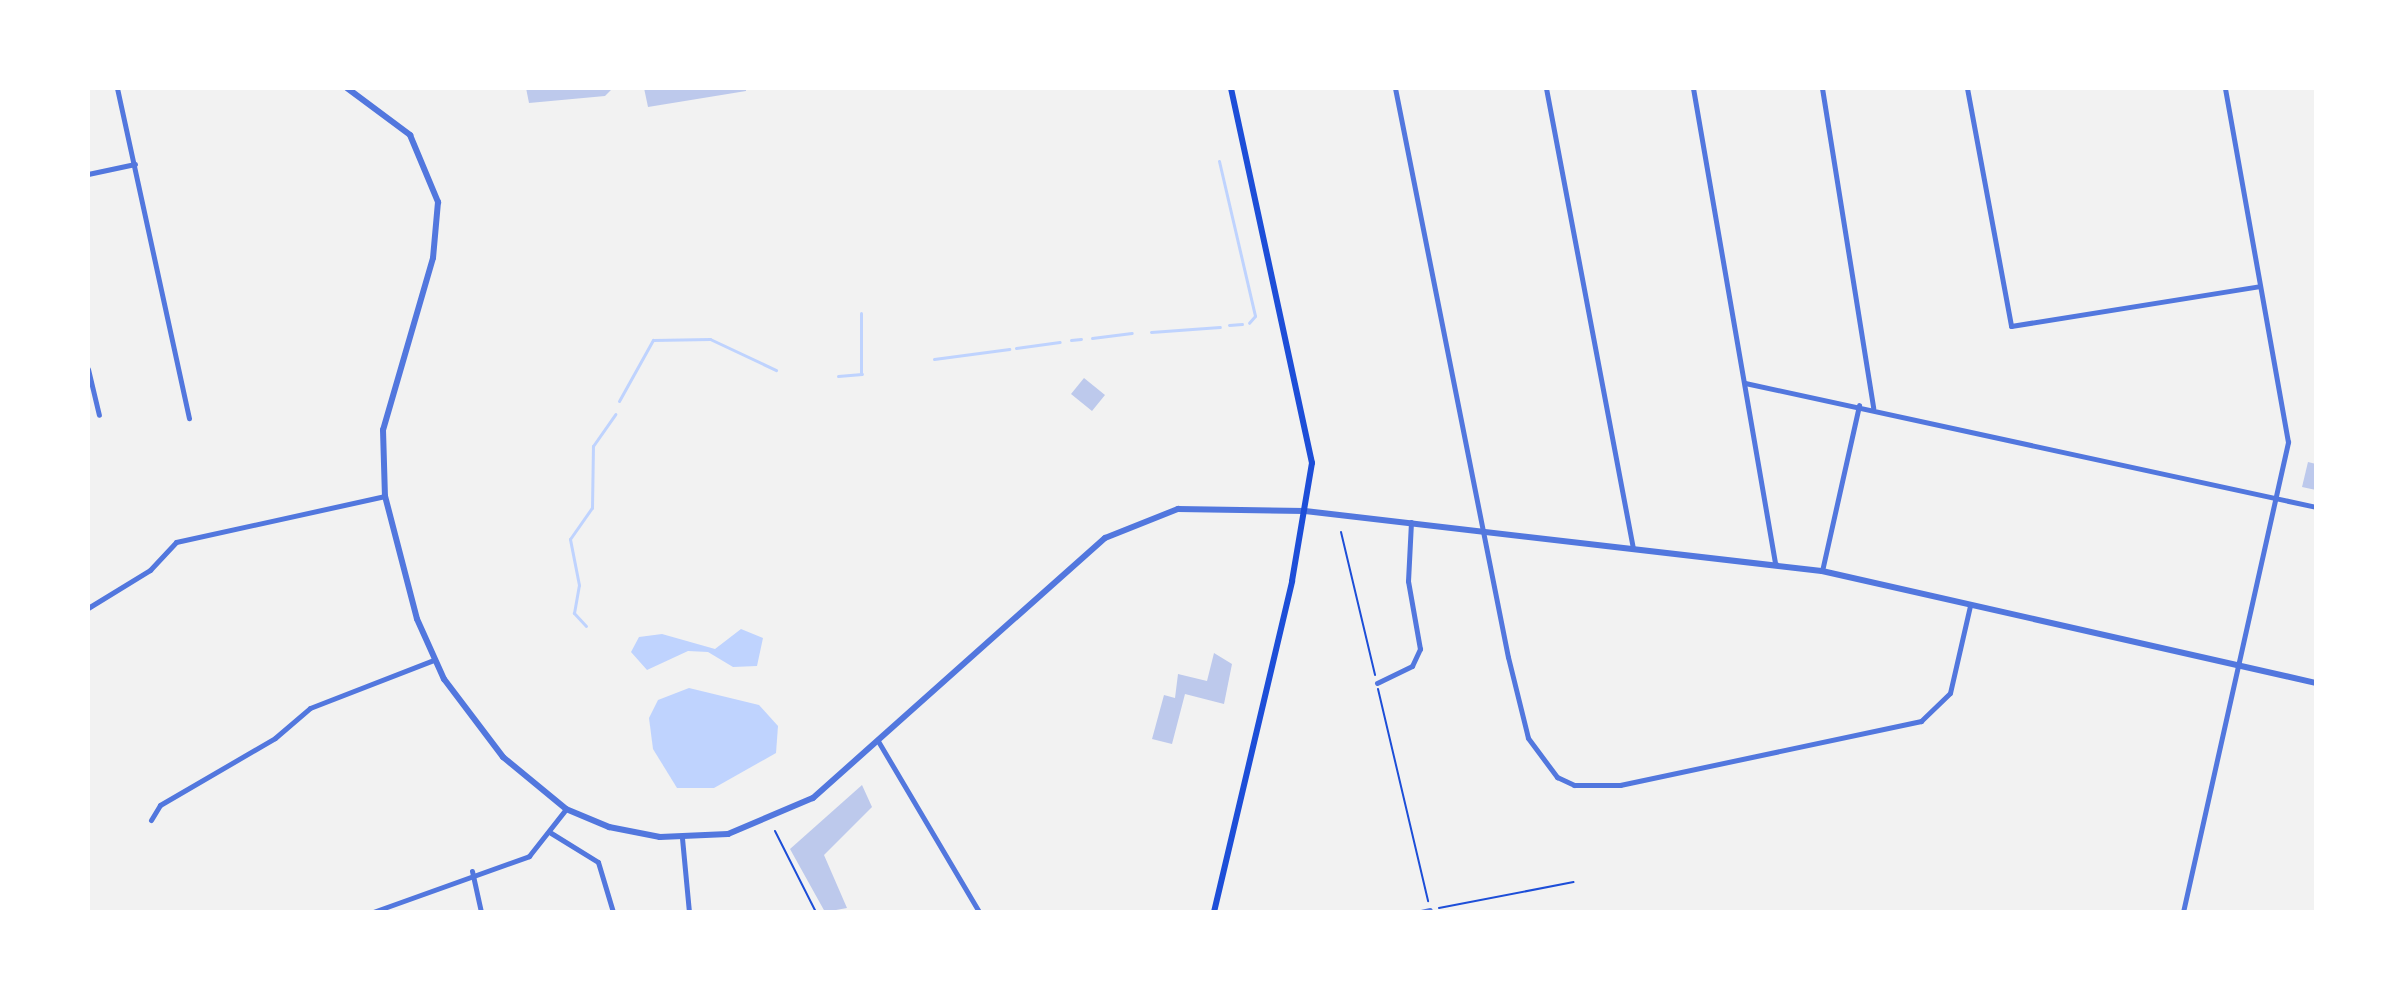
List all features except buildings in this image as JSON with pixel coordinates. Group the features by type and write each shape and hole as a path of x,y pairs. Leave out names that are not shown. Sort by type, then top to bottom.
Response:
{"main road":[{"path":"1214,912 1305,511 1311,441 1231,88"}],"street":[{"path":"117,88 189,418"},
{"path":"347,88 410,135 438,202 433,258 388,394 385,496 402,575 434,660 503,757 566,809 609,827 682,838 728,834 776,818 820,793 1124,526 1178,509 1305,511 1411,521 1822,571 2316,683"},
{"path":"1395,88 1528,738 1541,762 1574,785 1620,785 1931,717 1950,693 1970,606"},
{"path":"1546,88 1633,547"},
{"path":"1693,88 1775,564"},
{"path":"1822,88 1873,408"},
{"path":"1967,88 2011,326 2260,286"},
{"path":"2183,912 2279,499 2288,442 2225,88"},
{"path":"88,174 135,164"},
{"path":"88,369 99,415"},
{"path":"1745,383 1873,408 2316,507"},
{"path":"1822,571 1859,405"},
{"path":"88,608 150,570 176,542 385,496"},
{"path":"1377,683 1412,666 1420,649 1408,581 1411,521"},
{"path":"151,820 160,805 275,738 310,708 434,660"},
{"path":"878,741 979,912"},
{"path":"373,912 472,871 529,856 551,833 566,809"},
{"path":"551,833 598,862 613,912"},
{"path":"682,838 689,912"},
{"path":"472,871 481,912"},
{"path":"1421,912 1430,910"}],"path":[{"path":"1341,532 1430,910 1574,882"},
{"path":"775,831 816,912"}],"water":[{"path":"741,629 763,638 757,666 733,667 708,652 688,651 647,670 631,652 639,637 662,634 715,649"},
{"path":"689,688 759,705 778,726 776,753 714,788 677,788 653,749 649,718 658,700"}],"waterway":[{"path":"1219,161 1255,316 1249,323"},
{"path":"861,313 861,374"},
{"path":"1229,325 1242,324"},
{"path":"1151,332 1220,327"},
{"path":"1092,338 1132,333"},
{"path":"619,401 653,340 710,339 776,370"},
{"path":"1071,340 1081,339"},
{"path":"1016,348 1060,342"},
{"path":"934,359 1009,349"},
{"path":"838,376 862,374"},
{"path":"586,626 574,613 579,585 570,539 592,508 593,446 615,414"}]}
